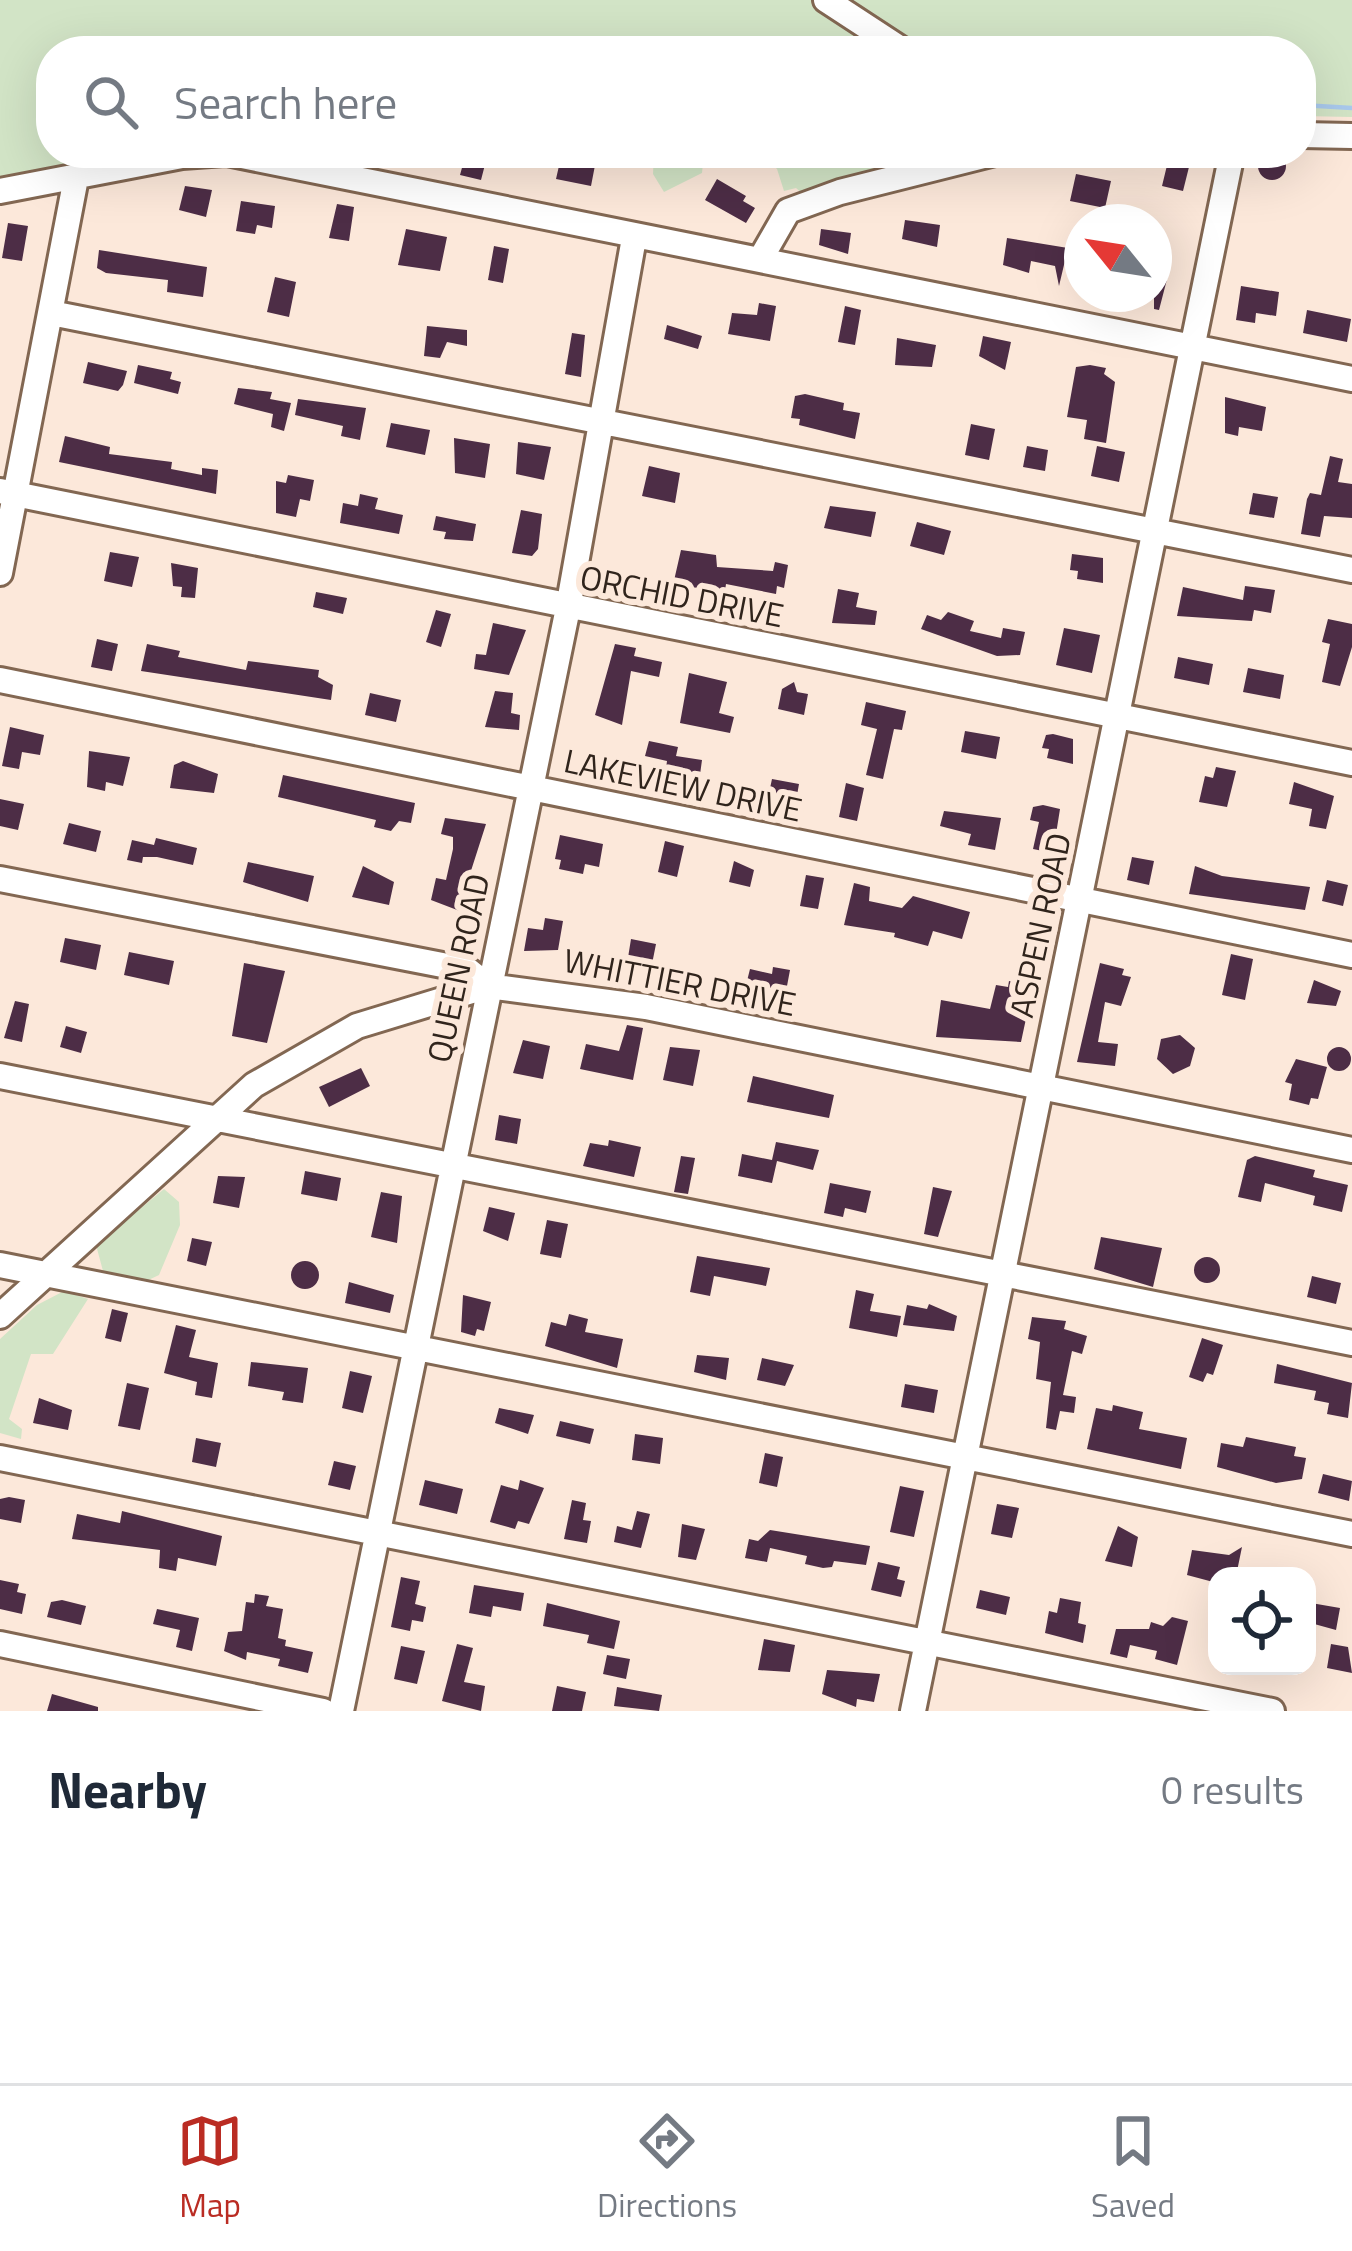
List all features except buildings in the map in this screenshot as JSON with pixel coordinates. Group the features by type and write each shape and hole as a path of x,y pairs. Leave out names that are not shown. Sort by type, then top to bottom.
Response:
{"street":[{"path":"826,0 881,36"},
{"path":"1316,135 1352,136"},
{"path":"0,191 124,168"},
{"path":"298,168 1352,379"},
{"path":"760,258 788,211 840,192 935,168"},
{"name":"ASPEN ROAD","path":"913,1711 1229,168"},
{"path":"0,573 8,493 51,313 76,178"},
{"name":"QUEEN ROAD","path":"341,1711 568,608 634,238"},
{"path":"51,313 1352,570"},
{"name":"ORCHID DRIVE","path":"8,493 1352,763"},
{"name":"LAKEVIEW DRIVE","path":"0,680 1352,955"},
{"name":"WHITTIER DRIVE","path":"0,879 468,970 488,986 646,1007 1352,1150"},
{"path":"0,1316 254,1085 357,1026 488,986"},
{"path":"0,1076 1352,1343"},
{"path":"0,1265 1352,1534"},
{"path":"0,1458 1272,1711"},
{"path":"0,1644 323,1711"}],"green space":[{"path":"0,0 1352,0 1352,117 1316,116 1316,36 36,36 36,168 57,168 0,180"},
{"path":"653,168 702,168 702,173 664,192"},
{"path":"913,168 804,195 796,188 784,191 777,169"},
{"path":"164,1189 179,1202 180,1225 159,1275 142,1283 103,1271 96,1245"},
{"path":"64,1291 88,1299 53,1354 31,1354 9,1419 22,1429 21,1439 0,1433 0,1339 37,1305"}],"waterway":[{"path":"1316,106 1352,108"}]}
